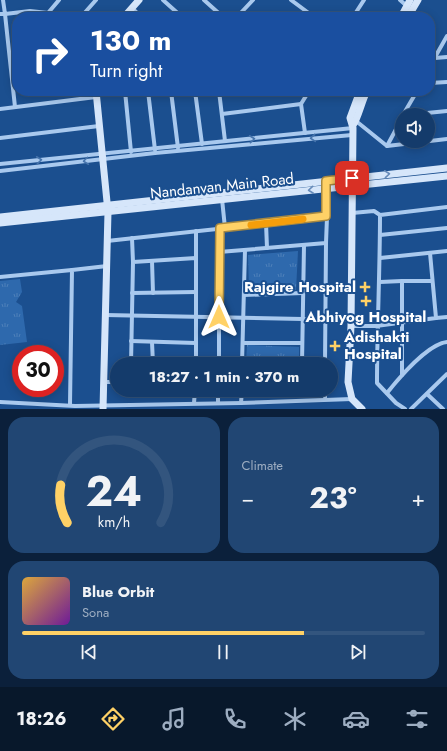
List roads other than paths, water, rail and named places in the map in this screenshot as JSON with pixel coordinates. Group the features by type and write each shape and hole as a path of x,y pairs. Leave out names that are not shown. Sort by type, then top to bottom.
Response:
{"main road":[{"path":"128,12 139,0"},
{"path":"409,5 418,0"},
{"path":"96,96 108,208 103,407"},
{"path":"353,127 350,118 358,96"},
{"path":"360,408 352,399 348,382 351,323 353,127 364,96"},
{"path":"352,182 447,168"},
{"name":"Nandanvan Main Road","path":"0,223 108,208 222,199 327,184 447,176"},
{"path":"0,217 108,208 327,184"}],"street":[{"path":"3,0 2,14 12,86"},
{"path":"49,12 59,0"},
{"path":"85,12 96,0"},
{"path":"163,0 176,12"},
{"path":"204,0 217,12"},
{"path":"245,0 249,4"},
{"path":"242,12 253,0"},
{"path":"291,0 307,12"},
{"path":"356,12 364,0"},
{"path":"400,0 409,5"},
{"path":"132,8 136,12"},
{"path":"21,12 39,12"},
{"path":"2,14 12,13"},
{"path":"435,58 447,36"},
{"path":"435,58 447,57"},
{"path":"435,83 447,82"},
{"path":"13,96 15,107"},
{"path":"0,109 84,96"},
{"path":"126,96 131,156"},
{"path":"149,96 155,150"},
{"path":"172,96 178,148"},
{"path":"196,96 202,144"},
{"path":"220,96 225,141"},
{"path":"305,133 302,104 306,96"},
{"path":"407,108 413,96"},
{"path":"222,114 302,104"},
{"path":"435,112 447,111"},
{"path":"0,138 99,126"},
{"path":"178,148 225,141 353,127"},
{"path":"0,171 131,151 178,148 353,127 387,146 447,139"},
{"path":"387,146 395,131"},
{"path":"0,164 103,156 131,156 155,150"},
{"path":"325,357 327,184"},
{"path":"218,357 219,252 222,228 222,199"},
{"path":"352,213 374,211 380,216 447,207"},
{"path":"107,241 326,216"},
{"path":"380,216 380,282 376,326 377,383 396,403 405,409"},
{"path":"266,223 267,248"},
{"path":"380,235 447,228"},
{"path":"196,231 196,357"},
{"path":"131,357 133,262 132,238"},
{"path":"219,252 326,243"},
{"path":"302,357 304,245"},
{"path":"242,357 242,318 245,250"},
{"path":"380,258 447,251"},
{"path":"430,253 431,281 436,318"},
{"path":"133,262 196,258"},
{"path":"152,260 152,293"},
{"path":"0,278 107,266"},
{"path":"70,404 72,270"},
{"path":"402,281 402,376"},
{"path":"380,282 431,281"},
{"path":"132,293 196,292"},
{"path":"244,295 303,293"},
{"path":"105,315 326,318 376,326 447,317"},
{"path":"131,341 196,343"},
{"path":"152,342 153,357"},
{"path":"387,393 402,376 439,343 447,342"},
{"path":"243,343 302,343"},
{"path":"411,409 447,374"},
{"path":"104,382 110,382"},
{"path":"427,394 443,409"},
{"path":"194,397 194,403"},
{"path":"218,397 218,403"},
{"path":"241,397 241,403"},
{"path":"0,402 70,404 75,407 103,407 162,403 241,403 352,399"},
{"path":"261,402 261,409"},
{"path":"49,403 49,409"},
{"path":"162,403 162,409"},
{"path":"231,403 231,409"},
{"path":"133,404 133,409"}],"place":[{"name":"Rajgire Hospital","path":"365,287"},
{"name":"Abhiyog Hospital","path":"366,301"},
{"name":"Adishakti Hospital","path":"335,346"}]}
